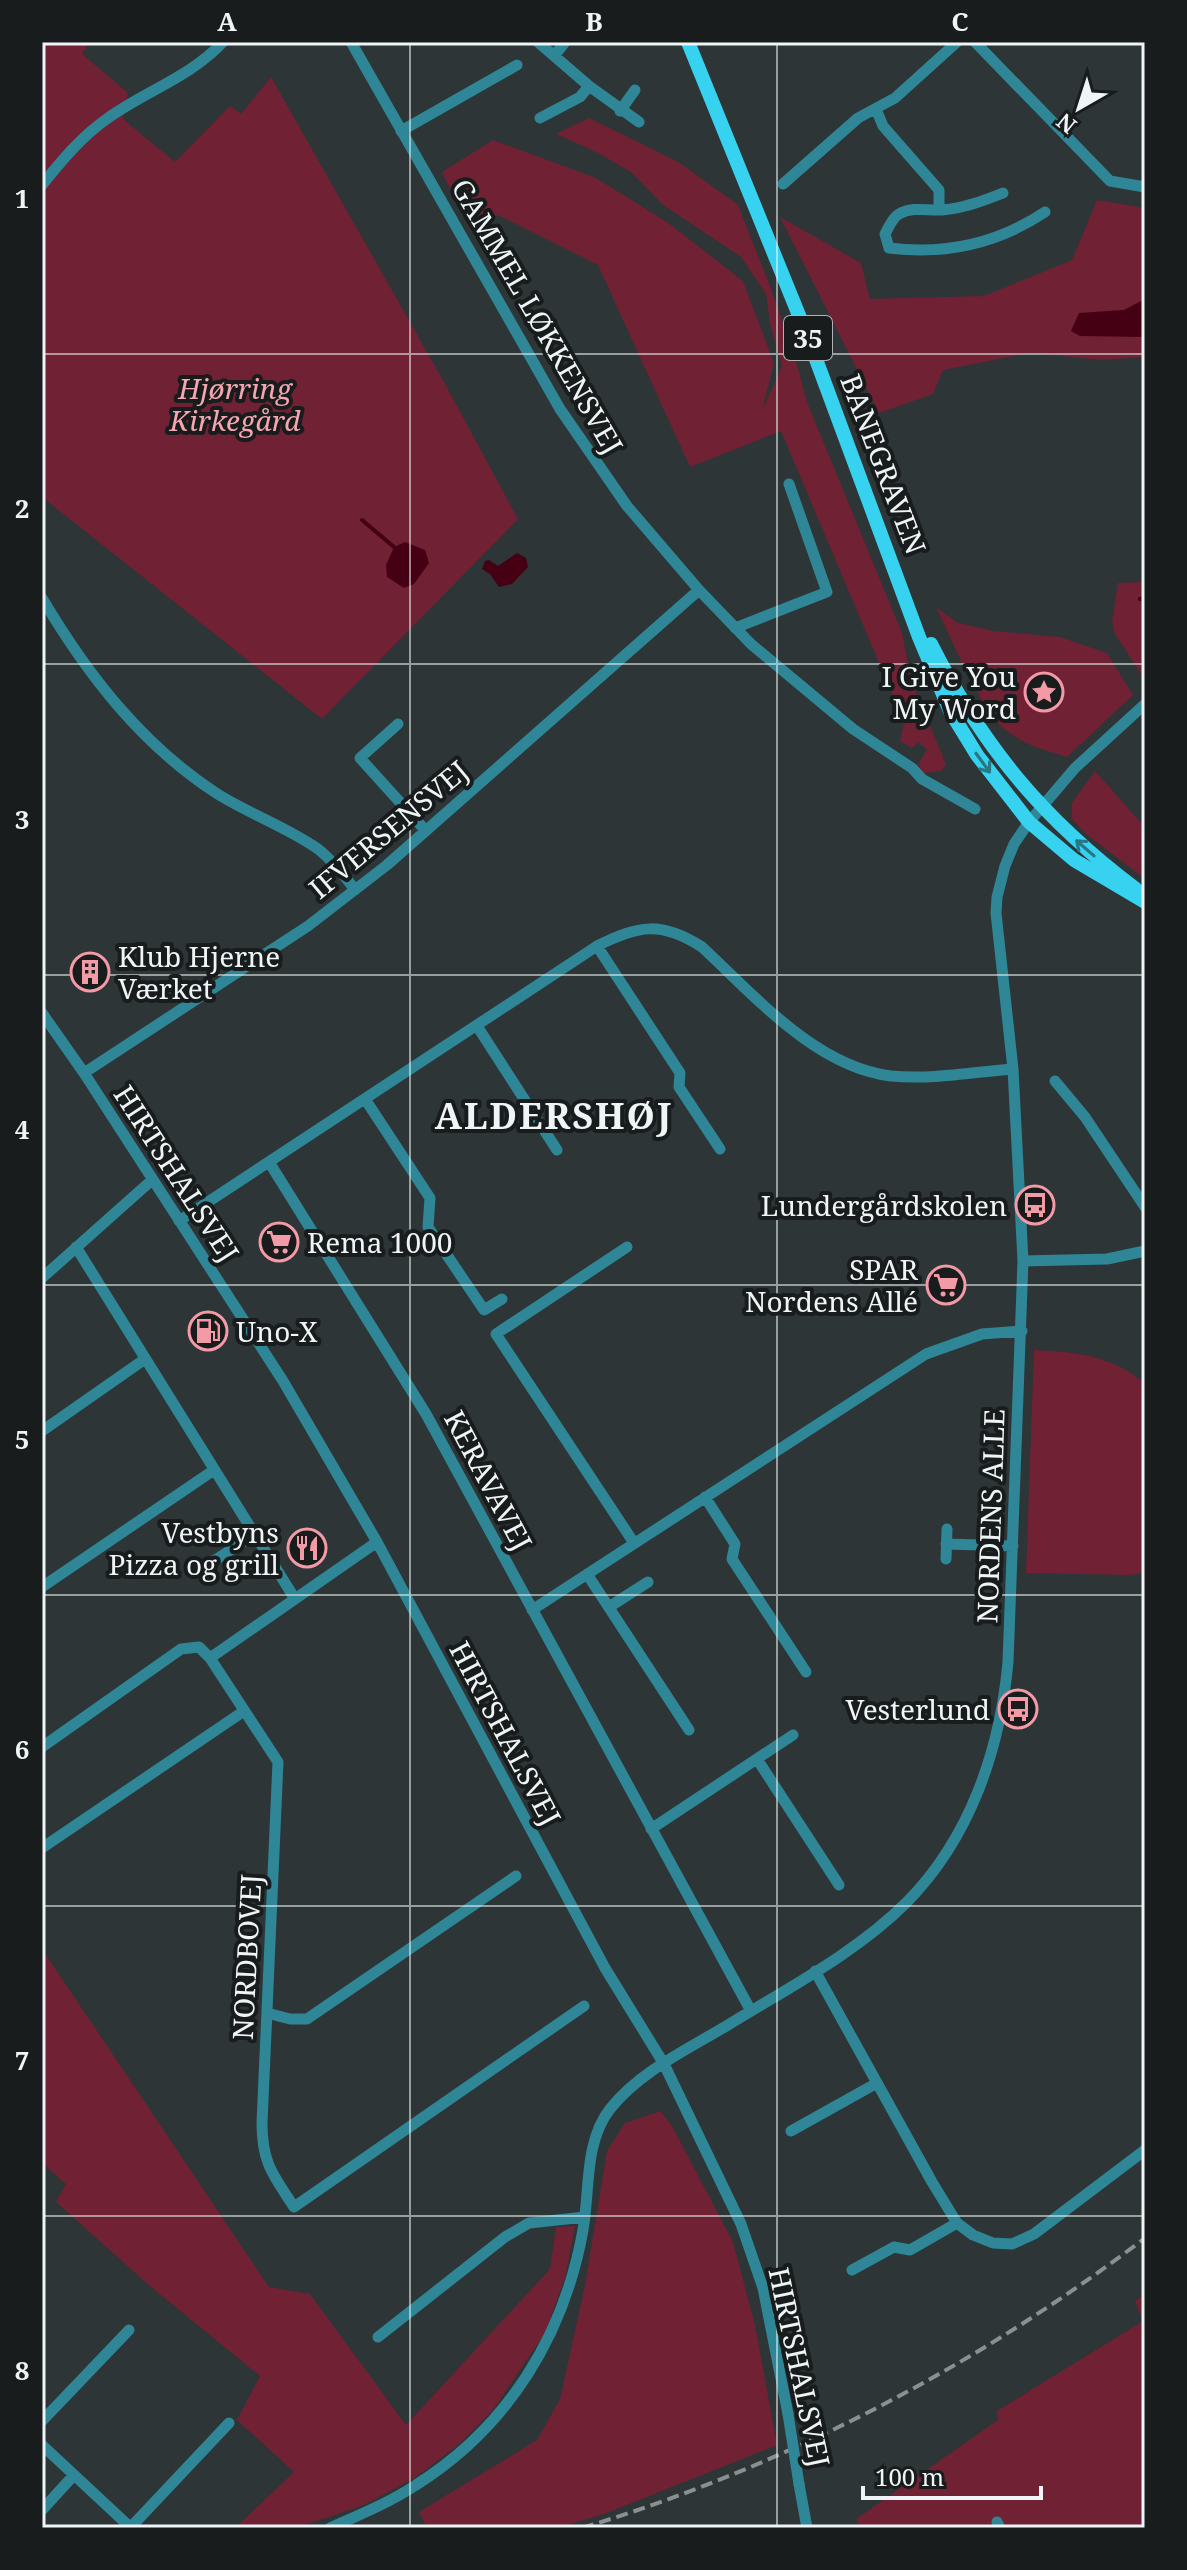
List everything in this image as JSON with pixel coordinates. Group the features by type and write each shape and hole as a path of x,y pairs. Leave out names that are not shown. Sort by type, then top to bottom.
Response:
{"main road":[{"name":"BANEGRAVEN","path":"690,42 807,335 930,666 950,711 977,755 1029,822"},
{"name":"BANEGRAVEN","path":"905,593 968,712 991,747 1042,807"},
{"name":"35","path":"1042,807 1094,856 1145,895"},
{"name":"35","path":"1029,822 1074,860 1145,902"}],"street":[{"path":"42,185 66,154 107,118 191,71 223,42"},
{"name":"GAMMEL LØKKENSVEJ","path":"351,42 560,409 596,465 653,538 735,628 805,691 853,729 912,768 922,779 975,809"},
{"path":"538,42 620,111 639,122"},
{"path":"554,56 565,42"},
{"path":"783,184 858,118 895,98 957,42"},
{"path":"975,42 1110,181 1145,187"},
{"path":"401,131 517,65"},
{"path":"540,118 580,97 589,86"},
{"path":"620,111 635,90"},
{"path":"876,109 883,126 939,190 939,210"},
{"path":"1003,193 976,204 939,210 913,209 898,215 885,234 887,245 889,248 915,251 970,246 1009,232 1045,212"},
{"path":"735,628 827,592 789,484"},
{"name":"IFVERSENSVEJ","path":"84,1073 308,926 355,890 699,590"},
{"path":"42,598 104,691 171,760 216,793 317,848 355,890"},
{"name":"NORDENS ALLE","path":"330,2528 394,2498 438,2471 471,2443 509,2402 537,2361 560,2314 577,2263 593,2142 600,2123 627,2091 664,2064 864,1938 907,1902 934,1870 965,1822 983,1782 1004,1705 1022,1331 1023,1261 1013,1069 997,905 1010,855 1029,822 1075,768 1145,704"},
{"path":"398,724 360,758 426,831"},
{"path":"179,1221 597,946 629,930 655,927 682,934 702,947 815,1047 862,1070 913,1077 1013,1069"},
{"path":"597,946 680,1073 679,1087 720,1149"},
{"name":"HIRTSHALSVEJ","path":"42,1013 283,1381 377,1542 598,1955 664,2064 715,2166 763,2288 807,2528"},
{"path":"477,1026 557,1150"},
{"path":"1055,1081 1085,1117 1145,1207"},
{"path":"365,1099 430,1198 428,1227 484,1310 502,1299"},
{"name":"KERAVAVEJ","path":"269,1162 426,1414 751,2011"},
{"path":"42,1278 152,1180"},
{"path":"76,1247 295,1599"},
{"path":"627,1247 496,1334 634,1543"},
{"path":"1023,1261 1107,1259 1145,1251"},
{"path":"532,1610 926,1354 982,1334 1022,1331"},
{"path":"42,1431 145,1359"},
{"path":"42,1587 214,1470"},
{"path":"705,1497 735,1544 732,1559 806,1672"},
{"path":"946,1559 947,1529"},
{"path":"206,1566 255,1534"},
{"path":"42,1747 181,1649 199,1647 210,1658 377,1542"},
{"path":"946,1544 1013,1546"},
{"path":"587,1574 689,1730"},
{"path":"609,1607 648,1582"},
{"name":"NORDBOVEJ","path":"210,1658 273,1751 279,1774 262,2149 272,2174 294,2207 584,2006"},
{"path":"42,1848 244,1711"},
{"path":"651,1829 793,1735"},
{"path":"757,1759 839,1885"},
{"path":"267,2013 290,2019 307,2019 516,1876"},
{"path":"815,1971 957,2223 973,2235 993,2243 1012,2244 1034,2234 1145,2150"},
{"path":"791,2131 877,2083"},
{"path":"378,2337 505,2237 529,2223 585,2217"},
{"path":"852,2270 894,2247 910,2250 957,2223"},
{"path":"42,2421 129,2330"},
{"path":"42,2445 131,2528 229,2423"},
{"path":"42,2510 74,2475"}],"green space":[{"name":"Hjørring Kirkegård","path":"42,42 90,42 82,54 128,93 123,119 175,162 230,106 241,114 271,77 518,519 322,719 42,497"},
{"path":"589,118 680,163 738,205 769,283 807,402 902,633 912,683 946,764 941,771 923,773 918,764 927,750 918,742 912,748 900,741 904,722 781,431 690,467 598,265 498,215 470,230 442,172 493,140 596,178 667,222 743,281 774,363 762,411 782,366 770,324 766,294 741,257 663,205 631,172 556,134"},
{"path":"1097,200 1145,208 1145,357 1102,360 1030,353 943,370 933,394 879,413 780,217 861,263 870,299 984,296 1072,260"},
{"path":"1145,582 1145,680 1115,634 1112,622 1118,583"},
{"path":"936,607 958,623 994,631 1060,637 1107,653 1133,695 1067,757 1031,745 1006,731 991,714 973,685"},
{"path":"1095,771 1145,827 1145,879 1086,834 1072,819 1072,803"},
{"path":"1034,1350 1093,1357 1120,1367 1145,1384 1145,1573 1026,1573"},
{"path":"42,1949 269,2287 310,2294 406,2425 550,2269 556,2227 575,2226 565,2278 545,2333 493,2410 457,2446 413,2479 364,2505 296,2528 235,2528 294,2472 237,2420 260,2376 151,2287 56,2202 66,2184 42,2163"},
{"path":"660,2111 671,2124 733,2242 755,2325 777,2445 604,2514 557,2528 427,2528 419,2512 537,2440 560,2399 585,2285 607,2151 625,2123"},
{"path":"1145,2295 1145,2528 861,2528 856,2519 998,2420 997,2411 1143,2321 1135,2301"}],"shaded area":[{"path":"1145,299 1145,337 1080,336 1071,331 1079,313 1124,310"},
{"path":"405,542 425,550 429,563 414,584 404,588 387,577 386,565 394,547"},
{"path":"517,553 526,558 528,567 512,584 499,587 482,569 485,561 498,566"}],"waterway":[{"path":"362,520 394,547"},
{"path":"1140,599 1145,598"}],"railway":[{"path":"582,2528 732,2475 876,2408 1014,2329 1145,2238"}],"place":[{"name":"I Give You My Word","path":"1044,692"},
{"name":"Klub Hjerne Værket","path":"90,972"},
{"name":"Lundergårdskolen","path":"1035,1205"},
{"name":"Rema 1000","path":"279,1242"},
{"name":"SPAR Nordens Allé","path":"946,1285"},
{"name":"Uno-X","path":"208,1331"},
{"name":"Vestbyns Pizza og grill","path":"307,1548"},
{"name":"Vesterlund","path":"1018,1709"}],"district":[{"name":"ALDERSHØJ","path":"554,1115"}]}
